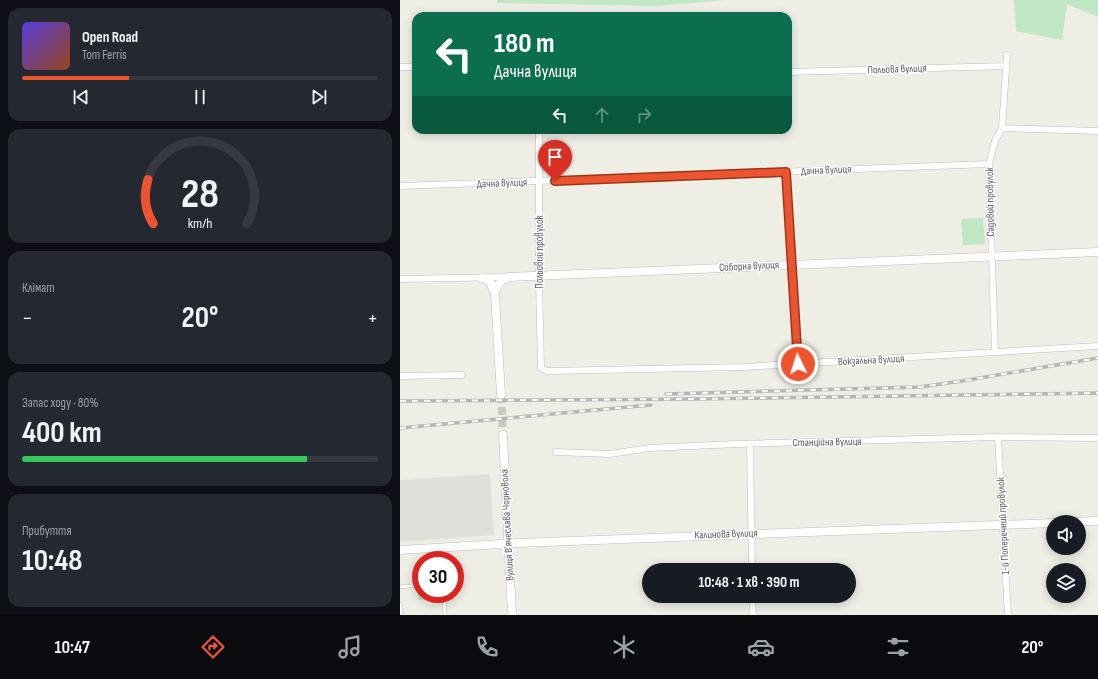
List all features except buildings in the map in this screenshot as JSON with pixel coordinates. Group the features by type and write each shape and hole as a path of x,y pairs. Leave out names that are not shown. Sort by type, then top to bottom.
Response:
{"street":[{"name":"Садовий провулок","path":"995,352 989,164 995,141 1002,128 1007,55"},
{"name":"Польова вулиця","path":"792,72 1006,66"},
{"path":"400,67 412,67"},
{"path":"1002,128 1098,132"},
{"name":"Польовий провулок","path":"538,134 539,276 542,368 547,371"},
{"name":"Дачна вулиця","path":"400,186 989,164"},
{"path":"786,172 798,364"},
{"name":"Соборна вулиця","path":"400,279 539,276 1098,252"},
{"path":"501,395 495,294 496,286 508,277"},
{"path":"482,278 490,281 495,294"},
{"name":"Вокзальна вулиця","path":"547,371 743,368 1098,346"},
{"path":"400,376 462,375"},
{"name":"вулиця Вʼячеслава Чорновола","path":"503,435 512,615"},
{"name":"Станційна вулиця","path":"556,452 610,454 649,448 998,437 1098,438"},
{"name":"1-й Поперечний провулок","path":"998,437 1008,615"},
{"path":"750,444 752,563"},
{"path":"1086,521 1098,521"},
{"name":"Калинова вулиця","path":"400,550 751,533 1046,523"},
{"path":"752,603 753,615"}],"lane":[{"path":"400,587 412,586"},
{"path":"444,603 445,615"},
{"path":"400,604 401,615"}],"shaded area":[{"path":"490,474 494,535 400,542 400,480"}],"green space":[{"path":"497,0 728,0 657,6 497,3"},
{"path":"1014,0 1098,0 1098,17 1067,4 1062,40 1016,31"},
{"path":"983,218 985,244 963,245 961,219"}],"tunnel":[{"path":"501,395 503,435"}],"railway":[{"path":"666,394 920,387 1098,358"},
{"path":"400,401 694,399 1098,393"},
{"path":"400,428 651,405"}],"route":[{"path":"555,181 786,172 798,364"}]}
